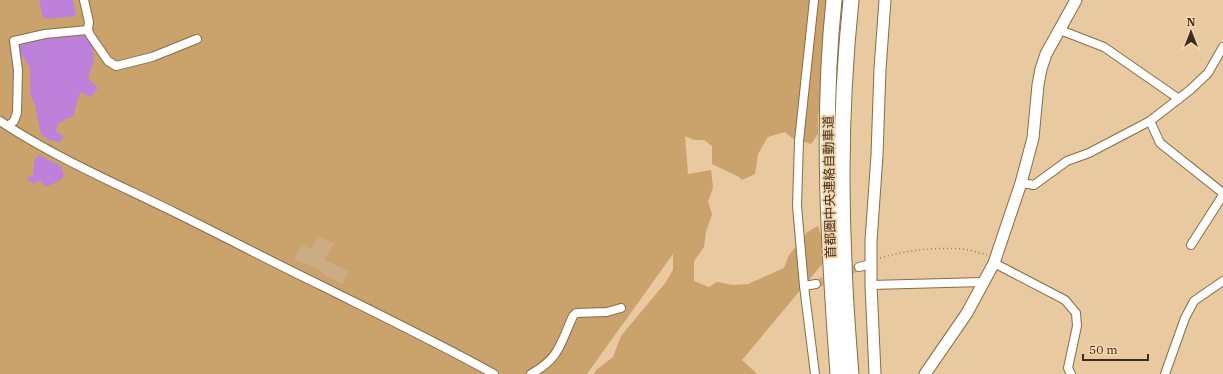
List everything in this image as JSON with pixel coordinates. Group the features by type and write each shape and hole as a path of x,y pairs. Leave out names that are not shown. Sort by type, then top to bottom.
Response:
{"highway":[{"name":"首都圏中央連絡自動車道","path":"834,0 831,27 828,106 828,185 830,261 838,374"},
{"name":"首都圏中央連絡自動車道","path":"851,0 844,99 842,186 844,261 851,374"}],"street":[{"path":"84,0 90,22 88,30 91,37 108,61 116,66 152,57 197,39"},
{"path":"814,0 799,141 797,206 804,286 815,374"},
{"path":"875,374 870,285 880,69 886,0"},
{"path":"925,374 967,313 995,260 1021,183 1033,138 1041,69 1046,54 1076,0"},
{"path":"8,126 14,121 17,113 18,70 14,41 45,34 88,30"},
{"path":"1060,30 1104,47 1178,98"},
{"path":"1021,183 1034,185 1067,161 1090,153 1150,121 1208,73 1223,47"},
{"path":"0,121 92,172 407,328 494,374"},
{"path":"1150,121 1160,143 1223,194 1191,245"},
{"path":"995,260 1065,300 1076,313 1077,326 1068,368 1071,374"},
{"path":"859,267 871,262"},
{"path":"1165,374 1185,318 1194,301 1223,281"},
{"path":"870,285 983,282"},
{"path":"804,286 816,284"},
{"path":"531,374 548,363 556,354 563,342 573,316 576,313 607,312 621,308"}],"path":[{"path":"871,262 900,252 925,249 964,249 995,260"}],"shaded area":[{"path":"0,0 828,0 828,11 823,31 824,76 818,116 818,134 811,144 792,138 785,132 768,137 758,154 755,174 742,180 739,177 712,164 712,146 704,140 694,140 685,136 688,174 711,170 713,187 708,202 712,214 706,232 704,247 694,261 694,281 709,287 717,282 733,285 748,284 784,268 789,255 807,232 818,226 822,238 823,263 742,360 757,374 594,374 596,370 613,357 621,336 666,282 673,270 673,254 587,374 0,374"},
{"path":"39,0 73,0 76,16 47,19 43,17"},
{"path":"75,35 89,37 93,48 94,57 88,78 98,88 91,97 80,92 73,117 58,124 56,131 64,137 60,142 49,140 41,134 35,105 30,93 30,68 21,54 17,40"},
{"path":"39,155 61,166 64,175 61,180 46,187 40,180 34,184 26,179 33,175 34,160"}],"building":[{"path":"317,236 334,243 325,260 349,271 343,284 321,273 322,271 294,259 301,244 311,249"}],"tunnel":[{"path":"816,284 859,267"}]}
